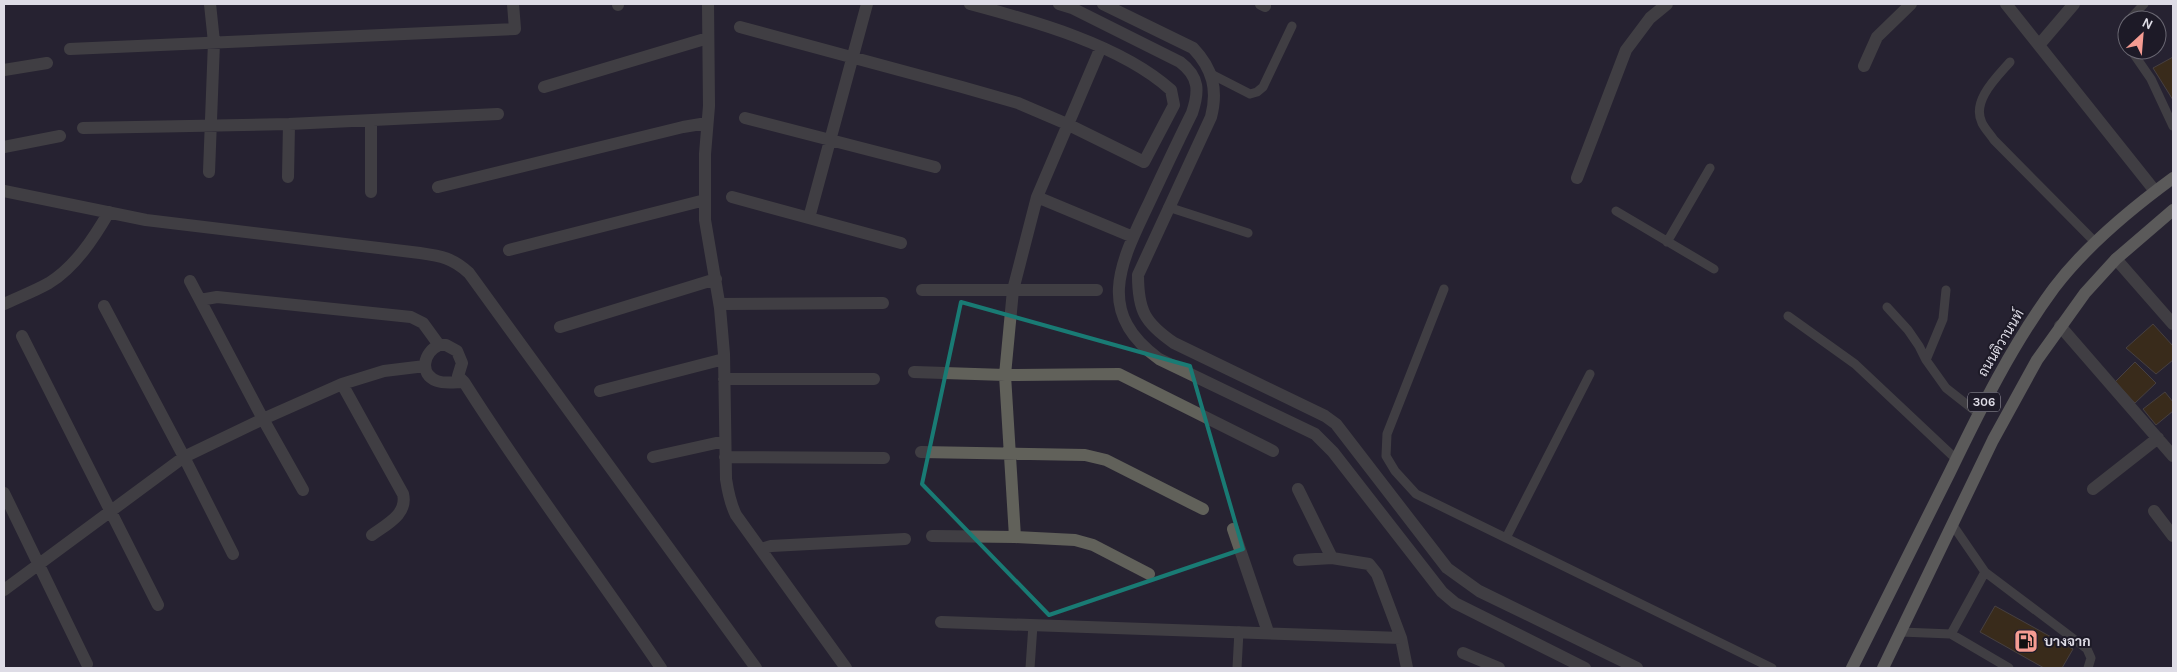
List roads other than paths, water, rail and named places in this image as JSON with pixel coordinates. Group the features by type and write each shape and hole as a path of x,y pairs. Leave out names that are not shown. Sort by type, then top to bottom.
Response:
{"main road":[{"name":"ถนนติวานนท์","path":"1852,668 2001,370 2027,327 2056,286 2096,243 2155,191 2173,178"},
{"name":"306","path":"1883,668 1952,524 2037,360 2085,294 2116,259 2173,210"}],"street":[{"path":"209,172 214,42 210,4"},
{"path":"70,49 515,29 513,4"},
{"path":"708,4 707,123 704,154 705,200 707,238 720,304 724,359 726,479 730,505 846,668"},
{"path":"809,218 867,4"},
{"path":"740,27 1018,103 1144,162 1174,105 1171,90 1160,80 1101,47 1028,20 970,4"},
{"path":"1059,4 1072,8 1180,62 1190,69 1194,77 1197,97 1192,113 1123,260 1119,295 1126,322 1135,338 1146,350 1159,359 1315,434 1333,452 1442,592 1455,603 1585,668"},
{"path":"1103,4 1193,48 1202,57 1215,85 1215,100 1211,117 1138,275 1138,294 1144,313 1154,330 1174,343 1325,416 1336,424 1447,568 1464,582 1636,668"},
{"path":"1578,178 1626,50 1650,18 1667,4"},
{"path":"1864,66 1877,37 1911,4"},
{"path":"2006,4 2155,191"},
{"path":"2038,45 2074,4"},
{"path":"544,87 708,38"},
{"path":"1015,536 1006,375 1013,290 1037,196 1066,124 1101,47"},
{"path":"4,70 47,63"},
{"path":"83,128 289,124 498,114"},
{"path":"745,118 935,167"},
{"path":"371,121 371,192"},
{"path":"438,186 683,127 707,123"},
{"path":"288,177 289,124"},
{"path":"4,147 60,136"},
{"path":"4,176 5,190 146,220 438,255 457,262 469,273 756,668"},
{"path":"1037,196 1133,237"},
{"path":"732,197 901,244"},
{"path":"509,250 705,200"},
{"path":"4,304 38,289 64,271 86,247 109,212"},
{"path":"2116,259 2173,324"},
{"path":"560,327 716,280"},
{"path":"190,281 303,490"},
{"path":"922,290 1097,290"},
{"path":"200,300 217,297 411,317 424,323 439,345"},
{"path":"720,304 883,303"},
{"path":"104,306 233,554"},
{"path":"2060,326 2173,456"},
{"path":"22,336 158,605"},
{"path":"464,382 438,382 432,378 425,366 426,355 439,345 446,345 457,351 462,363 458,376 464,382 488,420 661,668"},
{"path":"600,391 724,359"},
{"path":"4,590 111,509 184,457 342,384 384,371 425,366"},
{"path":"914,372 1006,375 1119,374 1273,451"},
{"path":"724,379 874,379"},
{"path":"342,384 403,494 406,503 402,511 372,535"},
{"path":"2093,489 2158,438"},
{"path":"653,457 725,441"},
{"path":"921,452 1085,455 1106,460 1202,509"},
{"path":"725,456 884,458"},
{"path":"1298,490 1332,558"},
{"path":"4,493 87,664"},
{"path":"2154,511 2173,536"},
{"path":"1234,529 1268,632"},
{"path":"932,536 1015,536 1075,540 1093,545 1149,574"},
{"path":"761,549 771,546 905,539"},
{"path":"1299,560 1332,558 1369,564 1373,567 1401,638 1406,668"},
{"path":"941,622 1401,638"},
{"path":"1463,653 1499,668"}],"lane":[{"path":"1211,74 1250,94 1257,92 1263,87 1292,26"},
{"path":"2138,60 2151,79 2173,126"},
{"path":"2010,62 1991,84 1979,109 1982,123 1994,140 2096,243"},
{"path":"1667,242 1710,168"},
{"path":"1168,208 1248,233"},
{"path":"1616,211 1714,269"},
{"path":"1444,289 1387,434 1386,456 1395,471 1416,494 1772,668"},
{"path":"1926,360 1943,319 1946,290"},
{"path":"1887,307 1908,330 1946,388 1979,414"},
{"path":"1788,316 1855,364 1956,460"},
{"path":"1506,538 1590,374"},
{"path":"1952,524 1985,572 2087,649 2091,658 2088,668"},
{"path":"1951,634 1985,572"},
{"path":"1030,668 1033,625"},
{"path":"1237,668 1239,631"},
{"path":"1901,632 1951,634 2009,668"}],"place":[{"name":"บางจาก","path":"2026,641"}]}
